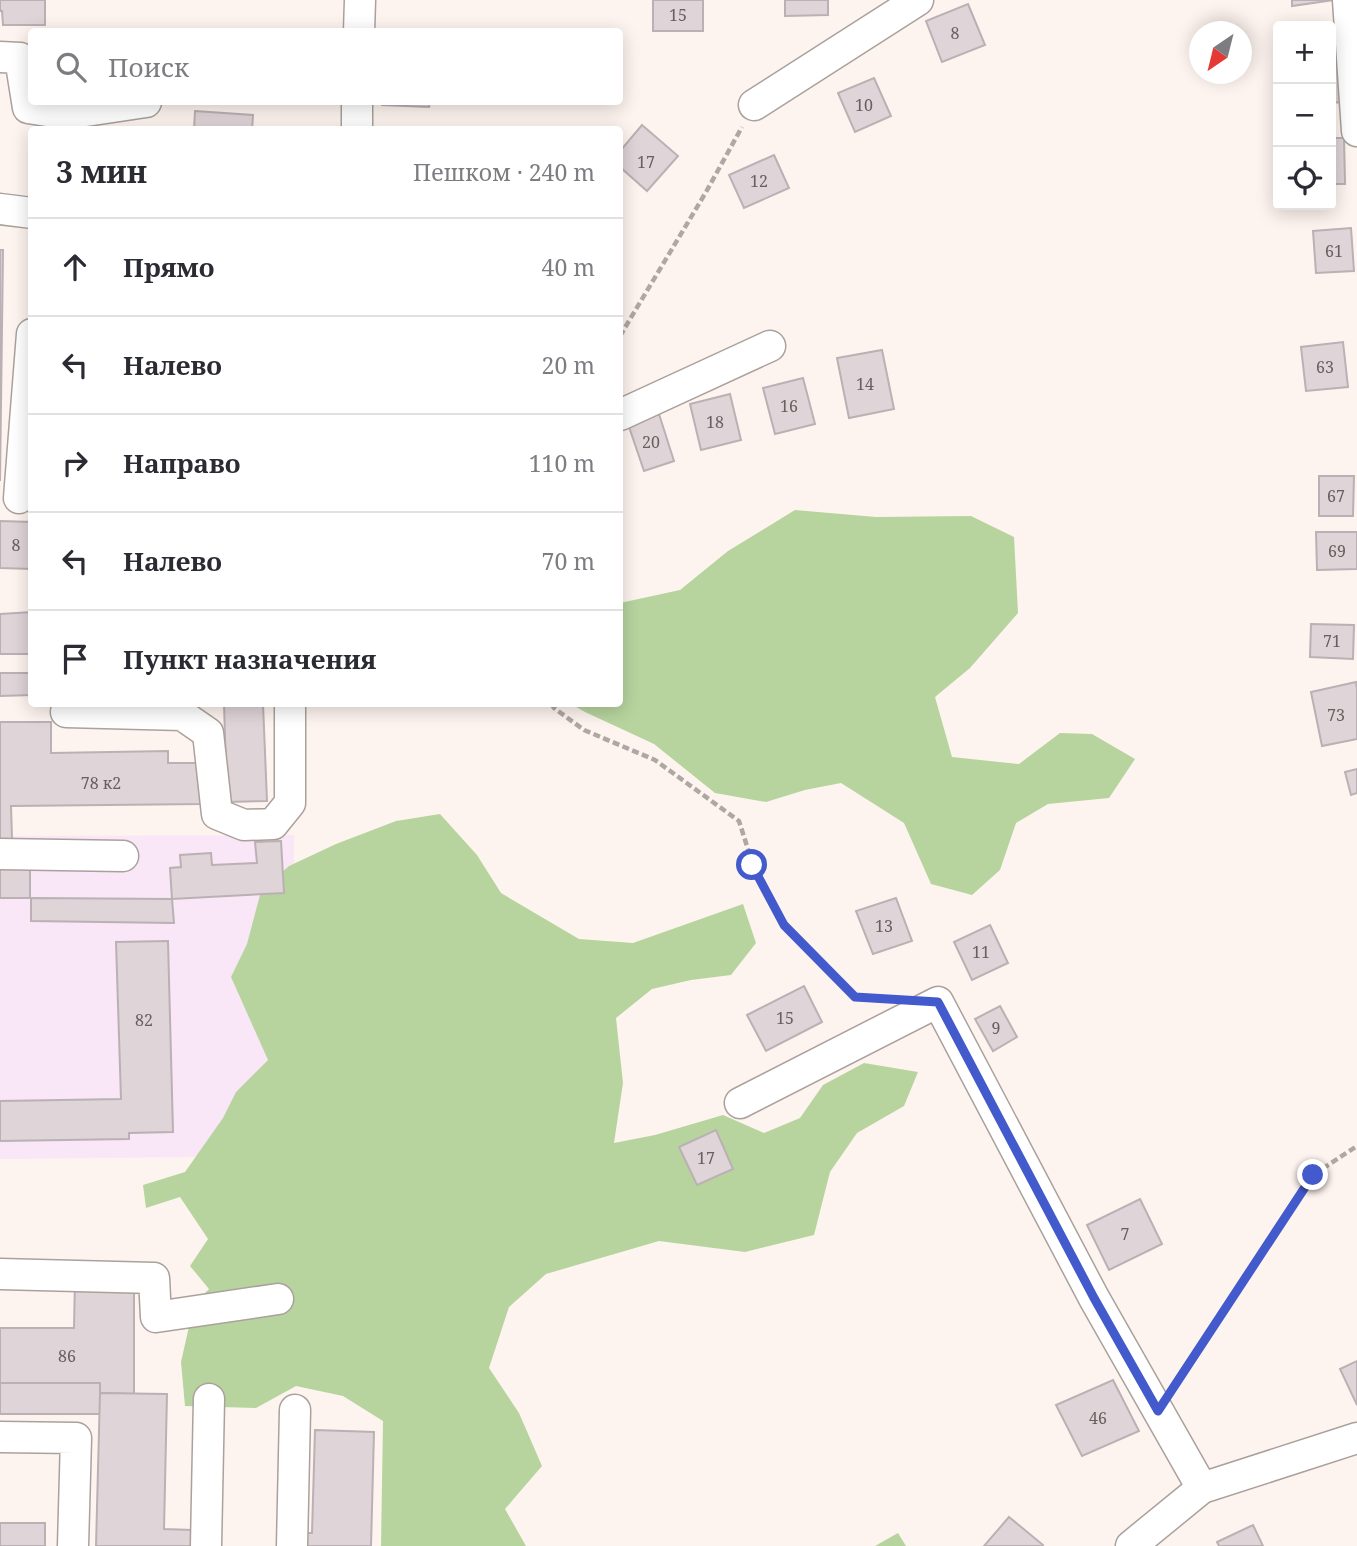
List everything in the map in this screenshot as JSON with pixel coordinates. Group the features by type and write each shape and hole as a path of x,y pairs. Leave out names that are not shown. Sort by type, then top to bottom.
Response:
{"street":[{"path":"359,28 360,0"},
{"path":"754,105 918,0"},
{"path":"1348,0 1357,131"},
{"path":"0,57 20,58 28,108 66,122 134,105"},
{"path":"357,126 358,105"},
{"path":"0,209 28,212"},
{"path":"623,414 770,346"},
{"path":"17,498 28,378"},
{"path":"66,712 182,715 208,733 217,814 244,825 273,824 290,803 290,707"},
{"path":"0,854 123,856"},
{"path":"740,1103 938,1002 1094,1298 1202,1488"},
{"path":"0,1274 154,1278 156,1317 278,1299"},
{"path":"206,1546 209,1399"},
{"path":"292,1546 295,1410"},
{"path":"0,1437 76,1438 73,1546"},
{"path":"1131,1546 1202,1488 1357,1438"}],"path":[{"path":"623,331 706,192 754,105"},
{"path":"553,707 584,730 655,760 739,821 752,865 784,925 855,997 883,999"},
{"path":"1158,1411 1313,1175 1357,1146"}],"shaded area":[{"path":"294,835 293,1156 0,1159 0,836"}],"green space":[{"path":"795,510 876,517 971,516 1014,537 1018,613 970,668 935,697 952,757 1019,764 1060,733 1092,734 1135,759 1109,798 1048,804 1016,823 1000,870 972,895 931,884 904,823 841,783 766,802 715,793 654,744 576,707 623,707 623,602 680,590 728,551"},
{"path":"440,814 477,855 501,893 579,939 633,943 743,904 756,943 731,975 652,989 616,1018 623,1083 614,1143 655,1135 723,1115 764,1133 800,1118 823,1085 864,1063 918,1072 904,1106 857,1133 830,1172 814,1235 745,1252 659,1241 546,1274 509,1307 489,1368 519,1413 542,1466 505,1509 526,1546 381,1546 383,1421 343,1396 296,1386 256,1408 185,1406 181,1362 194,1304 209,1289 190,1266 208,1239 180,1197 146,1208 143,1185 185,1172 223,1118 236,1092 268,1060 231,977 247,944 261,891 289,866 336,844 396,821"},
{"path":"898,1533 906,1546 875,1546"}],"building":[{"path":"0,0 45,0 45,25 3,25"},
{"path":"653,0 703,0 703,31 653,31"},
{"path":"785,0 828,0 828,15 785,16"},
{"path":"1292,0 1334,0 1292,6"},
{"path":"968,4 985,45 942,62 926,21"},
{"path":"1336,44 1342,102 1336,103 1336,84"},
{"path":"874,78 891,116 855,132 838,93"},
{"path":"382,105 429,105 429,107"},
{"path":"195,111 253,115 252,126 194,126"},
{"path":"642,125 678,156 647,191 623,170 623,147"},
{"path":"1336,138 1344,138 1345,184 1336,184"},
{"path":"774,155 789,188 744,208 729,175"},
{"path":"1351,228 1354,271 1316,273 1313,231"},
{"path":"0,250 3,250 0,481"},
{"path":"1343,342 1348,387 1306,391 1301,347"},
{"path":"882,350 894,409 849,418 837,358"},
{"path":"803,378 815,424 775,434 763,388"},
{"path":"730,394 741,440 701,450 690,404"},
{"path":"659,414 674,461 644,471 628,424"},
{"path":"1319,476 1354,476 1353,516 1319,516"},
{"path":"0,521 28,522 28,569 0,568"},
{"path":"1316,532 1357,532 1357,569 1317,570"},
{"path":"28,612 28,654 0,654 0,614"},
{"path":"1311,624 1354,625 1353,659 1310,657"},
{"path":"0,673 28,673 28,695 0,696"},
{"path":"1356,682 1357,739 1322,746 1311,692"},
{"path":"224,707 263,707 267,801 227,802"},
{"path":"0,722 51,722 51,753 168,751 168,763 202,763 202,804 11,806 12,839 0,839"},
{"path":"1357,769 1357,793 1351,795 1345,772"},
{"path":"281,841 284,893 172,899 170,868 181,867 180,855 211,853 212,865 257,863 255,842"},
{"path":"0,863 30,863 30,898 0,898"},
{"path":"31,898 172,899 174,923 31,921"},
{"path":"896,898 912,941 873,954 856,911"},
{"path":"990,925 1008,963 972,980 954,942"},
{"path":"168,941 173,1132 129,1133 129,1139 0,1141 0,1101 121,1099 116,942"},
{"path":"804,986 822,1022 766,1051 747,1015"},
{"path":"1000,1006 1017,1037 993,1051 975,1019"},
{"path":"716,1130 733,1169 697,1185 679,1147"},
{"path":"1140,1199 1162,1244 1109,1270 1087,1225"},
{"path":"134,1278 134,1394 100,1393 100,1383 0,1383 0,1328 74,1328 75,1280"},
{"path":"1357,1361 1357,1405 1340,1369"},
{"path":"1113,1380 1139,1431 1082,1456 1056,1405"},
{"path":"0,1383 100,1383 100,1414 0,1414"},
{"path":"100,1393 167,1394 164,1529 192,1530 192,1546 96,1546"},
{"path":"315,1430 374,1432 371,1546 295,1546 296,1533 312,1533"},
{"path":"1009,1517 1043,1545 984,1546"},
{"path":"0,1523 45,1523 45,1546 0,1546"},
{"path":"1253,1525 1263,1546 1219,1546 1217,1542"}],"route":[{"path":"752,865 784,925 855,997 938,1002 1094,1298 1158,1411 1313,1175"}]}
